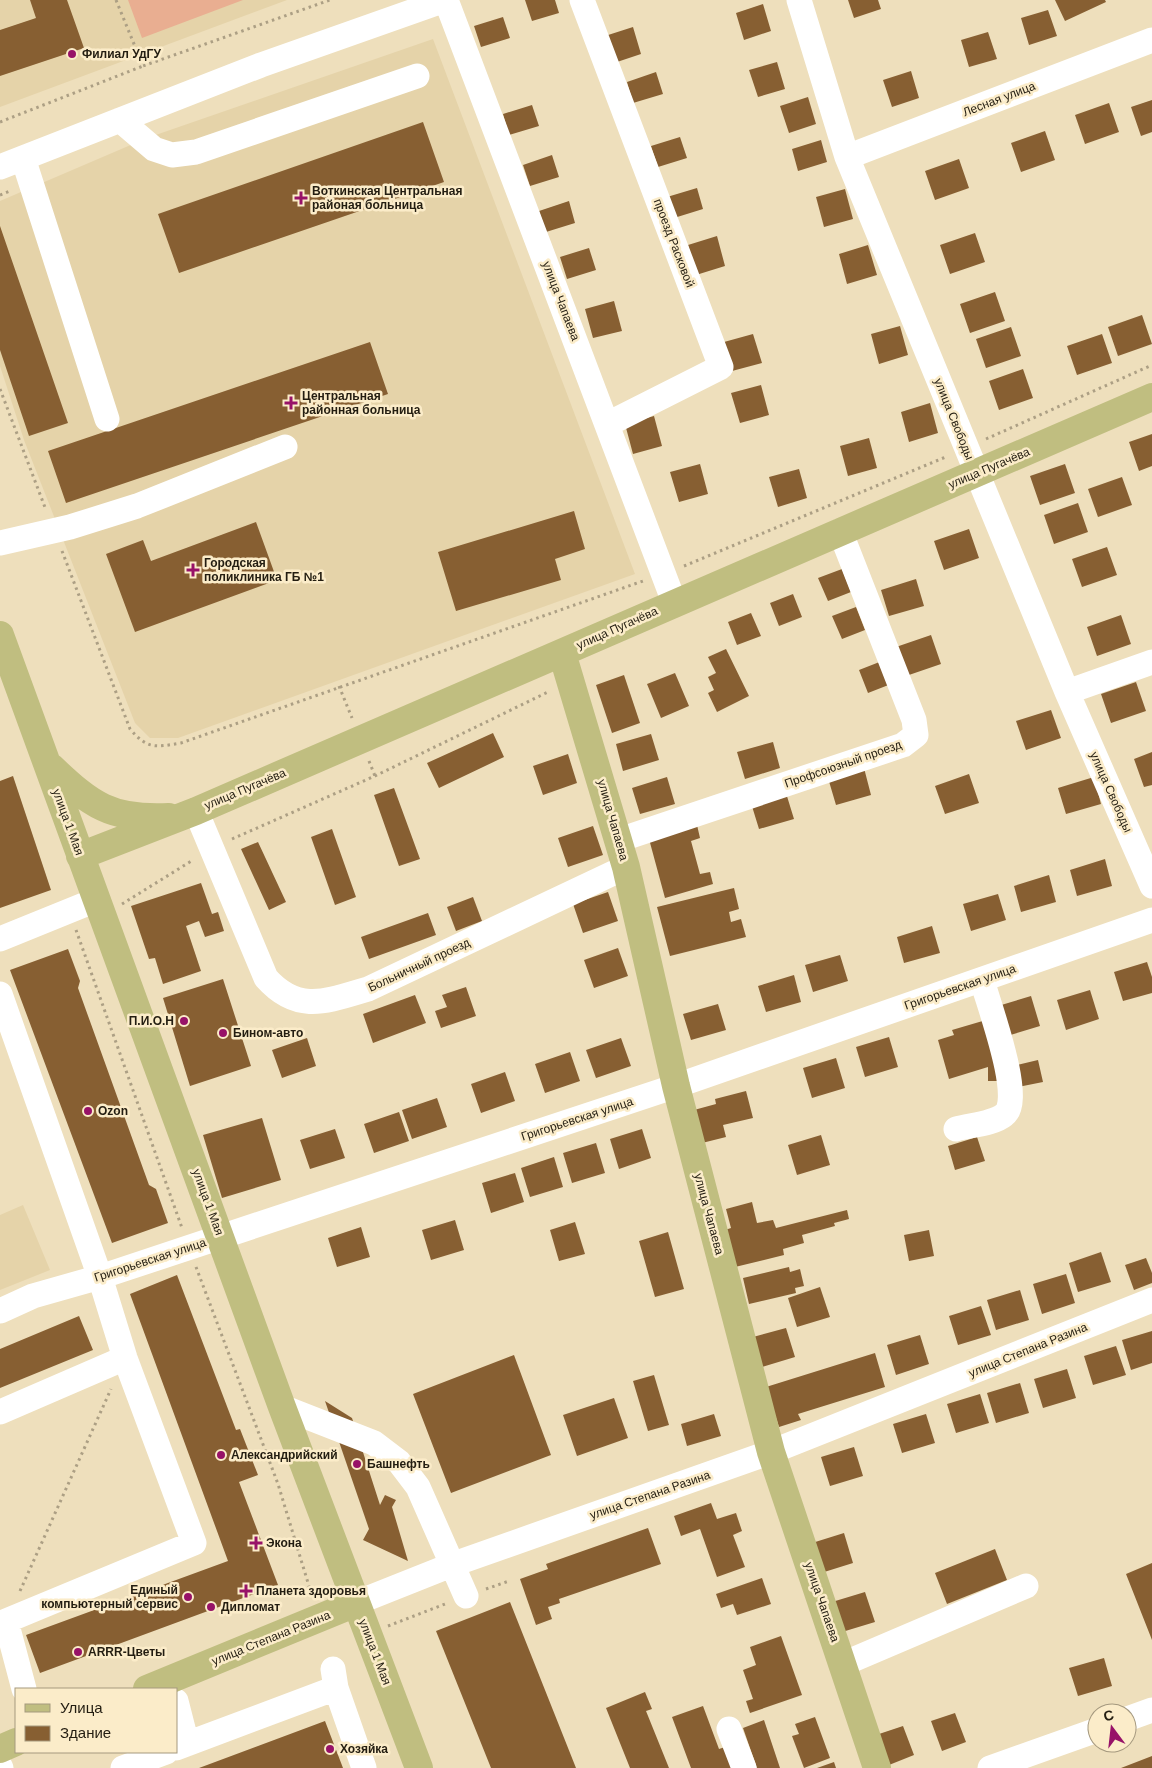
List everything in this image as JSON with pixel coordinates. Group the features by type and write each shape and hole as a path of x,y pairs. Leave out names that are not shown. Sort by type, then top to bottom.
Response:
{"main road":[{"name":"улица Пугачёва","path":"80,856 189,813 1152,397"},
{"name":"улица 1 Мая","path":"0,635 80,856 107,904 221,1237 282,1407 419,1768"},
{"name":"улица Чапаева","path":"562,653 619,840 676,1086 771,1452 877,1768"},
{"path":"46,762 79,794 107,811 142,818 189,813"},
{"name":"улица Степана Разина","path":"171,1688 356,1603"},
{"path":"0,1749 15,1742"}],"street":[{"path":"0,167 261,65 446,0"},
{"name":"улица Чапаева","path":"446,0 674,602"},
{"name":"проезд Расковой","path":"582,0 721,367 608,424"},
{"name":"улица Свободы","path":"799,0 847,157 1067,692 1152,886"},
{"name":"Лесная улица","path":"847,157 1152,40"},
{"path":"120,120 154,149 172,155 196,152 417,76"},
{"path":"23,158 107,419"},
{"path":"0,543 54,531 137,506 285,447"},
{"name":"Профсоюзный проезд","path":"619,840 904,745 916,735 914,720 840,531"},
{"path":"1067,692 1152,662"},
{"name":"Больничный проезд","path":"189,813 211,848 266,978 276,990 304,1003 329,1000 368,989 626,867"},
{"path":"0,939 107,904"},
{"name":"Григорьевская улица","path":"0,1311 33,1296 100,1277 676,1086 1152,920"},
{"path":"956,1128 996,1118 1004,1115 1010,1109 1012,1095 1009,1075 982,980"},
{"path":"0,994 100,1277 125,1358 194,1543 6,1621 24,1688"},
{"name":"улица Степана Разина","path":"356,1603 454,1564 771,1452 1152,1300"},
{"path":"0,1412 125,1358"},
{"path":"282,1407 374,1443 399,1462 418,1487 454,1564 466,1596"},
{"path":"842,1664 1026,1586"},
{"path":"178,1747 334,1678 364,1768"},
{"path":"1137,1715 1152,1710"},
{"path":"729,1729 744,1768"},
{"path":"990,1768 1087,1734"},
{"path":"123,1768 163,1753"}],"path":[{"path":"116,0 143,66"},
{"path":"0,122 143,66 330,0"},
{"path":"0,389 130,729 142,743 158,747 181,743 664,574 966,448 1152,366"},
{"path":"107,904 211,848 374,776 572,681"},
{"path":"340,686 352,719"},
{"path":"369,760 374,776"},
{"path":"6,1621 125,1358"}],"shaded area":[{"name":"Филиал УдГУ","path":"0,0 287,0 0,107"},
{"path":"128,0 243,0 142,38"},
{"name":"Центральная районная больница","path":"433,39 635,574 178,738 150,738 135,723 24,440 0,366 0,201 147,138"},
{"path":"23,1205 50,1270 0,1290 0,1215"}],"building":[{"path":"30,0 67,0 84,48 0,76 0,30 36,18"},
{"path":"525,0 555,0 559,13 532,21"},
{"path":"848,0 878,0 881,9 854,18"},
{"path":"1055,0 1105,0 1106,2 1065,21"},
{"path":"763,4 771,31 744,40 736,13"},
{"path":"1048,10 1057,36 1029,45 1021,18"},
{"path":"503,17 510,38 481,47 474,26"},
{"path":"633,27 641,54 614,63 605,36"},
{"path":"988,32 997,59 969,67 961,40"},
{"path":"777,62 785,89 758,97 749,70"},
{"path":"911,71 919,98 892,107 883,80"},
{"path":"656,72 663,94 633,103 627,82"},
{"path":"808,97 816,124 789,133 780,106"},
{"path":"1152,100 1152,132 1141,136 1131,107"},
{"path":"1109,103 1119,132 1085,144 1075,115"},
{"path":"532,105 539,126 509,135 503,114"},
{"name":"Воткинская Центральная районая больница","path":"423,122 444,182 179,273 158,214"},
{"path":"1045,131 1055,160 1021,172 1011,143"},
{"path":"680,137 687,158 658,167 651,146"},
{"path":"821,140 827,162 798,171 792,149"},
{"path":"552,155 559,177 530,186 523,165"},
{"path":"959,159 969,188 935,200 925,171"},
{"path":"697,188 703,209 674,218 667,197"},
{"path":"845,189 853,219 824,227 816,197"},
{"path":"569,201 575,223 546,232 539,211"},
{"path":"0,226 68,423 29,436 0,350"},
{"path":"975,233 985,262 950,274 940,245"},
{"path":"717,236 725,266 696,275 688,245"},
{"path":"868,245 877,275 847,284 839,254"},
{"path":"589,248 596,270 567,279 560,257"},
{"path":"995,292 1005,321 970,333 960,304"},
{"path":"614,301 622,331 593,338 585,309"},
{"path":"1142,315 1152,344 1118,356 1108,327"},
{"path":"900,326 908,355 879,364 871,334"},
{"path":"1011,327 1021,356 986,368 976,339"},
{"path":"753,334 762,363 732,371 724,342"},
{"path":"1102,334 1112,363 1077,375 1067,346"},
{"path":"370,342 388,394 66,503 48,451"},
{"path":"1023,369 1033,398 999,410 989,381"},
{"path":"761,385 769,415 740,423 731,393"},
{"path":"930,403 938,433 909,442 901,412"},
{"path":"654,416 662,446 633,454 625,424"},
{"path":"1152,434 1152,466 1139,471 1129,442"},
{"path":"869,438 877,468 848,476 840,446"},
{"path":"700,464 708,494 679,502 670,472"},
{"path":"1065,464 1075,493 1040,505 1030,476"},
{"path":"799,469 807,498 778,507 769,477"},
{"path":"1122,477 1132,505 1098,517 1088,489"},
{"path":"1078,503 1088,532 1054,544 1044,515"},
{"path":"574,511 585,549 555,559 561,580 456,611 438,552"},
{"name":"Городская поликлиника ГБ №1","path":"256,522 277,580 135,632 106,554 143,540 151,561"},
{"path":"969,529 979,558 944,570 934,541"},
{"path":"1107,547 1117,575 1082,587 1072,559"},
{"path":"842,569 851,592 828,601 818,578"},
{"path":"916,579 924,606 889,616 881,590"},
{"path":"793,594 802,617 779,626 770,603"},
{"path":"856,607 865,630 842,639 832,616"},
{"path":"751,613 761,636 737,645 728,622"},
{"path":"1121,615 1131,644 1097,656 1087,627"},
{"path":"931,635 941,664 906,676 896,647"},
{"path":"726,649 749,696 717,712 708,693 714,690 708,677 716,673 708,657"},
{"path":"882,661 891,684 868,693 859,670"},
{"path":"675,673 689,706 661,718 647,684"},
{"path":"624,675 640,723 612,733 596,685"},
{"path":"1136,682 1146,711 1111,723 1101,694"},
{"path":"1051,710 1061,738 1026,750 1016,721"},
{"path":"493,733 504,757 439,788 427,763"},
{"path":"651,734 659,760 623,771 616,744"},
{"path":"773,742 780,768 745,779 737,752"},
{"path":"1152,752 1152,785 1144,787 1134,759"},
{"path":"568,754 577,783 543,795 533,766"},
{"path":"864,768 871,795 836,805 828,778"},
{"path":"969,774 979,803 945,814 935,786"},
{"path":"13,776 51,890 0,908 0,781"},
{"path":"667,777 675,804 640,814 632,788"},
{"path":"1094,777 1101,804 1066,814 1058,788"},
{"path":"394,788 420,859 399,866 374,795"},
{"path":"786,793 794,819 759,829 751,803"},
{"path":"697,825 700,838 691,841 700,874 710,872 713,884 665,898 649,839"},
{"path":"593,826 603,855 568,867 558,838"},
{"path":"332,829 356,897 335,905 311,837"},
{"path":"258,842 286,902 269,910 241,849"},
{"path":"1105,859 1112,886 1077,896 1070,870"},
{"path":"1049,875 1056,902 1021,912 1014,886"},
{"path":"201,883 212,914 218,912 224,931 205,937 199,921 186,926 201,971 163,984 155,958 149,959 131,906"},
{"path":"734,888 739,909 729,912 731,922 741,919 746,937 670,956 657,907"},
{"path":"608,892 618,921 583,933 573,904"},
{"path":"998,894 1006,920 971,931 963,904"},
{"path":"473,897 482,921 456,931 447,907"},
{"path":"428,913 436,935 369,959 361,937"},
{"path":"932,926 940,953 904,963 897,937"},
{"path":"618,948 628,976 594,988 584,960"},
{"path":"68,949 80,981 78,988 149,1185 156,1189 168,1223 112,1243 10,970"},
{"path":"840,955 848,981 813,992 805,965"},
{"path":"1147,962 1152,977 1152,993 1123,1001 1114,972"},
{"path":"794,975 801,1002 766,1012 758,986"},
{"path":"223,979 251,1066 190,1086 163,998"},
{"path":"466,987 476,1016 441,1028 435,1011 447,1007 442,995"},
{"path":"1090,990 1099,1019 1066,1030 1057,1000"},
{"path":"415,995 426,1023 373,1043 363,1014"},
{"path":"1031,996 1040,1026 1007,1036 998,1006"},
{"path":"718,1004 726,1030 691,1040 683,1014"},
{"path":"986,1020 999,1081 988,1081 988,1067 949,1079 938,1040 954,1035 952,1030"},
{"path":"889,1037 898,1067 865,1077 856,1047"},
{"path":"307,1038 316,1066 282,1078 272,1050"},
{"path":"621,1038 631,1066 596,1078 586,1050"},
{"path":"570,1052 580,1081 545,1093 535,1064"},
{"path":"836,1058 845,1088 812,1098 803,1068"},
{"path":"1038,1060 1043,1082 1018,1087 1013,1066"},
{"path":"505,1072 515,1101 481,1113 471,1084"},
{"path":"746,1091 753,1118 723,1125 726,1137 702,1143 694,1110 716,1104 715,1099"},
{"path":"437,1098 447,1127 412,1139 402,1110"},
{"path":"399,1112 409,1141 374,1153 364,1124"},
{"path":"262,1118 281,1180 222,1198 203,1135"},
{"path":"335,1129 345,1158 310,1169 300,1140"},
{"path":"642,1129 651,1158 619,1169 610,1139"},
{"path":"821,1135 830,1165 797,1175 788,1145"},
{"path":"977,1137 985,1161 955,1170 948,1146"},
{"path":"596,1143 605,1173 572,1183 563,1153"},
{"path":"554,1157 563,1187 530,1197 521,1168"},
{"path":"515,1173 524,1202 491,1213 482,1183"},
{"path":"752,1202 757,1223 773,1220 776,1228 847,1210 849,1219 834,1223 835,1226 802,1235 804,1243 783,1249 784,1255 735,1267 725,1230 731,1228 726,1209"},
{"path":"455,1220 464,1250 431,1260 422,1230"},
{"path":"575,1222 585,1254 559,1261 550,1230"},
{"path":"361,1227 370,1257 337,1267 328,1238"},
{"path":"929,1230 934,1256 909,1261 904,1235"},
{"path":"668,1232 684,1289 655,1297 639,1241"},
{"path":"1101,1252 1111,1282 1078,1292 1069,1263"},
{"path":"1146,1258 1152,1273 1152,1283 1134,1290 1125,1265"},
{"path":"789,1267 790,1272 800,1269 804,1286 795,1288 796,1293 749,1304 743,1278"},
{"path":"1066,1274 1075,1303 1042,1314 1033,1284"},
{"path":"177,1275 236,1430 240,1429 258,1475 239,1482 278,1585 40,1673 26,1635 228,1561 130,1294"},
{"path":"820,1287 830,1317 797,1327 788,1298"},
{"path":"1020,1290 1029,1320 996,1330 987,1300"},
{"path":"981,1306 991,1335 958,1345 949,1316"},
{"path":"79,1316 93,1350 0,1388 0,1349"},
{"path":"786,1328 795,1357 762,1367 753,1337"},
{"path":"1152,1331 1152,1363 1131,1370 1122,1340"},
{"path":"920,1335 929,1364 896,1375 887,1345"},
{"path":"1116,1346 1126,1375 1093,1385 1084,1356"},
{"path":"875,1353 885,1387 798,1414 801,1420 779,1427 766,1387"},
{"path":"514,1355 551,1455 451,1493 413,1394"},
{"path":"1067,1369 1076,1398 1043,1408 1034,1379"},
{"path":"654,1375 669,1425 648,1431 633,1381"},
{"path":"1020,1383 1029,1413 996,1423 987,1393"},
{"path":"980,1394 989,1423 956,1433 947,1404"},
{"path":"614,1398 628,1438 577,1456 563,1415"},
{"path":"325,1401 352,1418 380,1505 385,1495 396,1500 392,1507 408,1561 363,1540 369,1529"},
{"path":"714,1414 721,1436 687,1446 681,1424"},
{"path":"926,1414 935,1443 902,1453 893,1424"},
{"path":"854,1447 863,1476 830,1486 821,1457"},
{"path":"711,1503 717,1519 736,1513 742,1531 733,1535 745,1567 717,1577 700,1529 681,1536 674,1516"},
{"path":"648,1528 661,1564 559,1599 560,1603 548,1607 552,1619 536,1625 520,1579 548,1569 546,1564"},
{"path":"844,1533 853,1563 821,1573 812,1543"},
{"path":"995,1549 1007,1580 947,1604 935,1573"},
{"path":"1152,1563 1152,1640 1126,1574"},
{"path":"762,1578 771,1604 737,1615 733,1604 721,1608 716,1594"},
{"path":"865,1592 875,1622 842,1632 832,1602"},
{"path":"510,1602 576,1768 491,1768 436,1631"},
{"path":"781,1636 802,1695 750,1713 746,1701 753,1699 743,1670 756,1665 750,1647"},
{"path":"1104,1658 1112,1686 1078,1696 1069,1668"},
{"path":"645,1692 652,1709 646,1711 669,1768 630,1768 606,1708"},
{"path":"703,1706 719,1749 731,1745 739,1768 691,1768 672,1717"},
{"path":"955,1713 966,1742 942,1751 931,1721"},
{"path":"815,1717 830,1758 804,1768 792,1736 799,1734 795,1724"},
{"path":"764,1720 780,1768 757,1768 743,1728"},
{"path":"325,1721 343,1768 199,1768"},
{"path":"903,1726 914,1755 884,1767 873,1736"},
{"path":"1152,1756 1152,1768 1121,1768"},
{"path":"834,1762 836,1768 817,1768"}],"place":[{"name":"Филиал УдГУ","path":"72,54"},
{"name":"Воткинская Центральная районая больница","path":"301,198"},
{"name":"Центральная районная больница","path":"291,403"},
{"name":"Городская поликлиника ГБ №1","path":"193,570"},
{"name":"П.И.О.Н","path":"184,1021"},
{"name":"Бином-авто","path":"223,1033"},
{"name":"Ozon","path":"88,1111"},
{"name":"Александрийский","path":"221,1455"},
{"name":"Башнефть","path":"357,1464"},
{"name":"Экона","path":"256,1543"},
{"name":"Планета здоровья","path":"246,1591"},
{"name":"Единый компьютерный сервис","path":"188,1597"},
{"name":"Дипломат","path":"211,1607"},
{"name":"ARRR-Цветы","path":"78,1652"},
{"name":"Хозяйка","path":"330,1749"}]}
